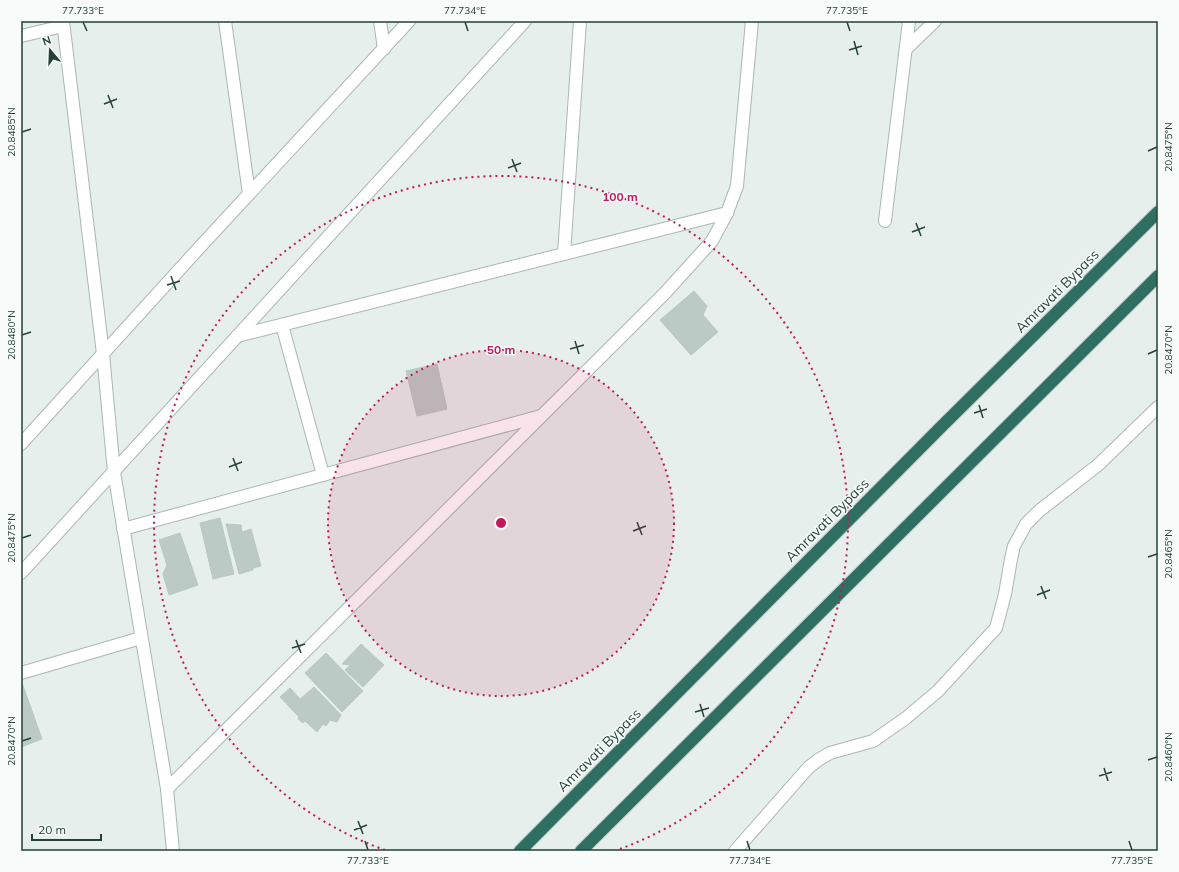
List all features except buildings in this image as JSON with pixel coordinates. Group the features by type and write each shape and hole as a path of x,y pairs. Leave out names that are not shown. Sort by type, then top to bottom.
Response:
{"highway":[{"name":"Amravati Bypass","path":"520,851 942,426 1158,212"},
{"path":"581,851 1158,276"}],"street":[{"path":"225,21 249,194"},
{"path":"380,21 384,49"},
{"path":"21,444 409,21"},
{"path":"21,574 525,21"},
{"path":"564,254 580,21"},
{"path":"166,789 665,293 712,241 727,213 737,186 752,21"},
{"path":"885,221 909,21"},
{"path":"906,49 935,21"},
{"path":"21,36 63,24 103,354 114,472 166,789 173,851"},
{"path":"237,336 727,213"},
{"path":"282,325 323,475"},
{"path":"735,851 808,768 818,760 836,750 873,741 906,718 938,691 996,628 1005,594 1014,546 1026,524 1039,511 1098,465 1158,407"},
{"path":"123,528 542,416"},
{"path":"21,673 141,638"}]}
